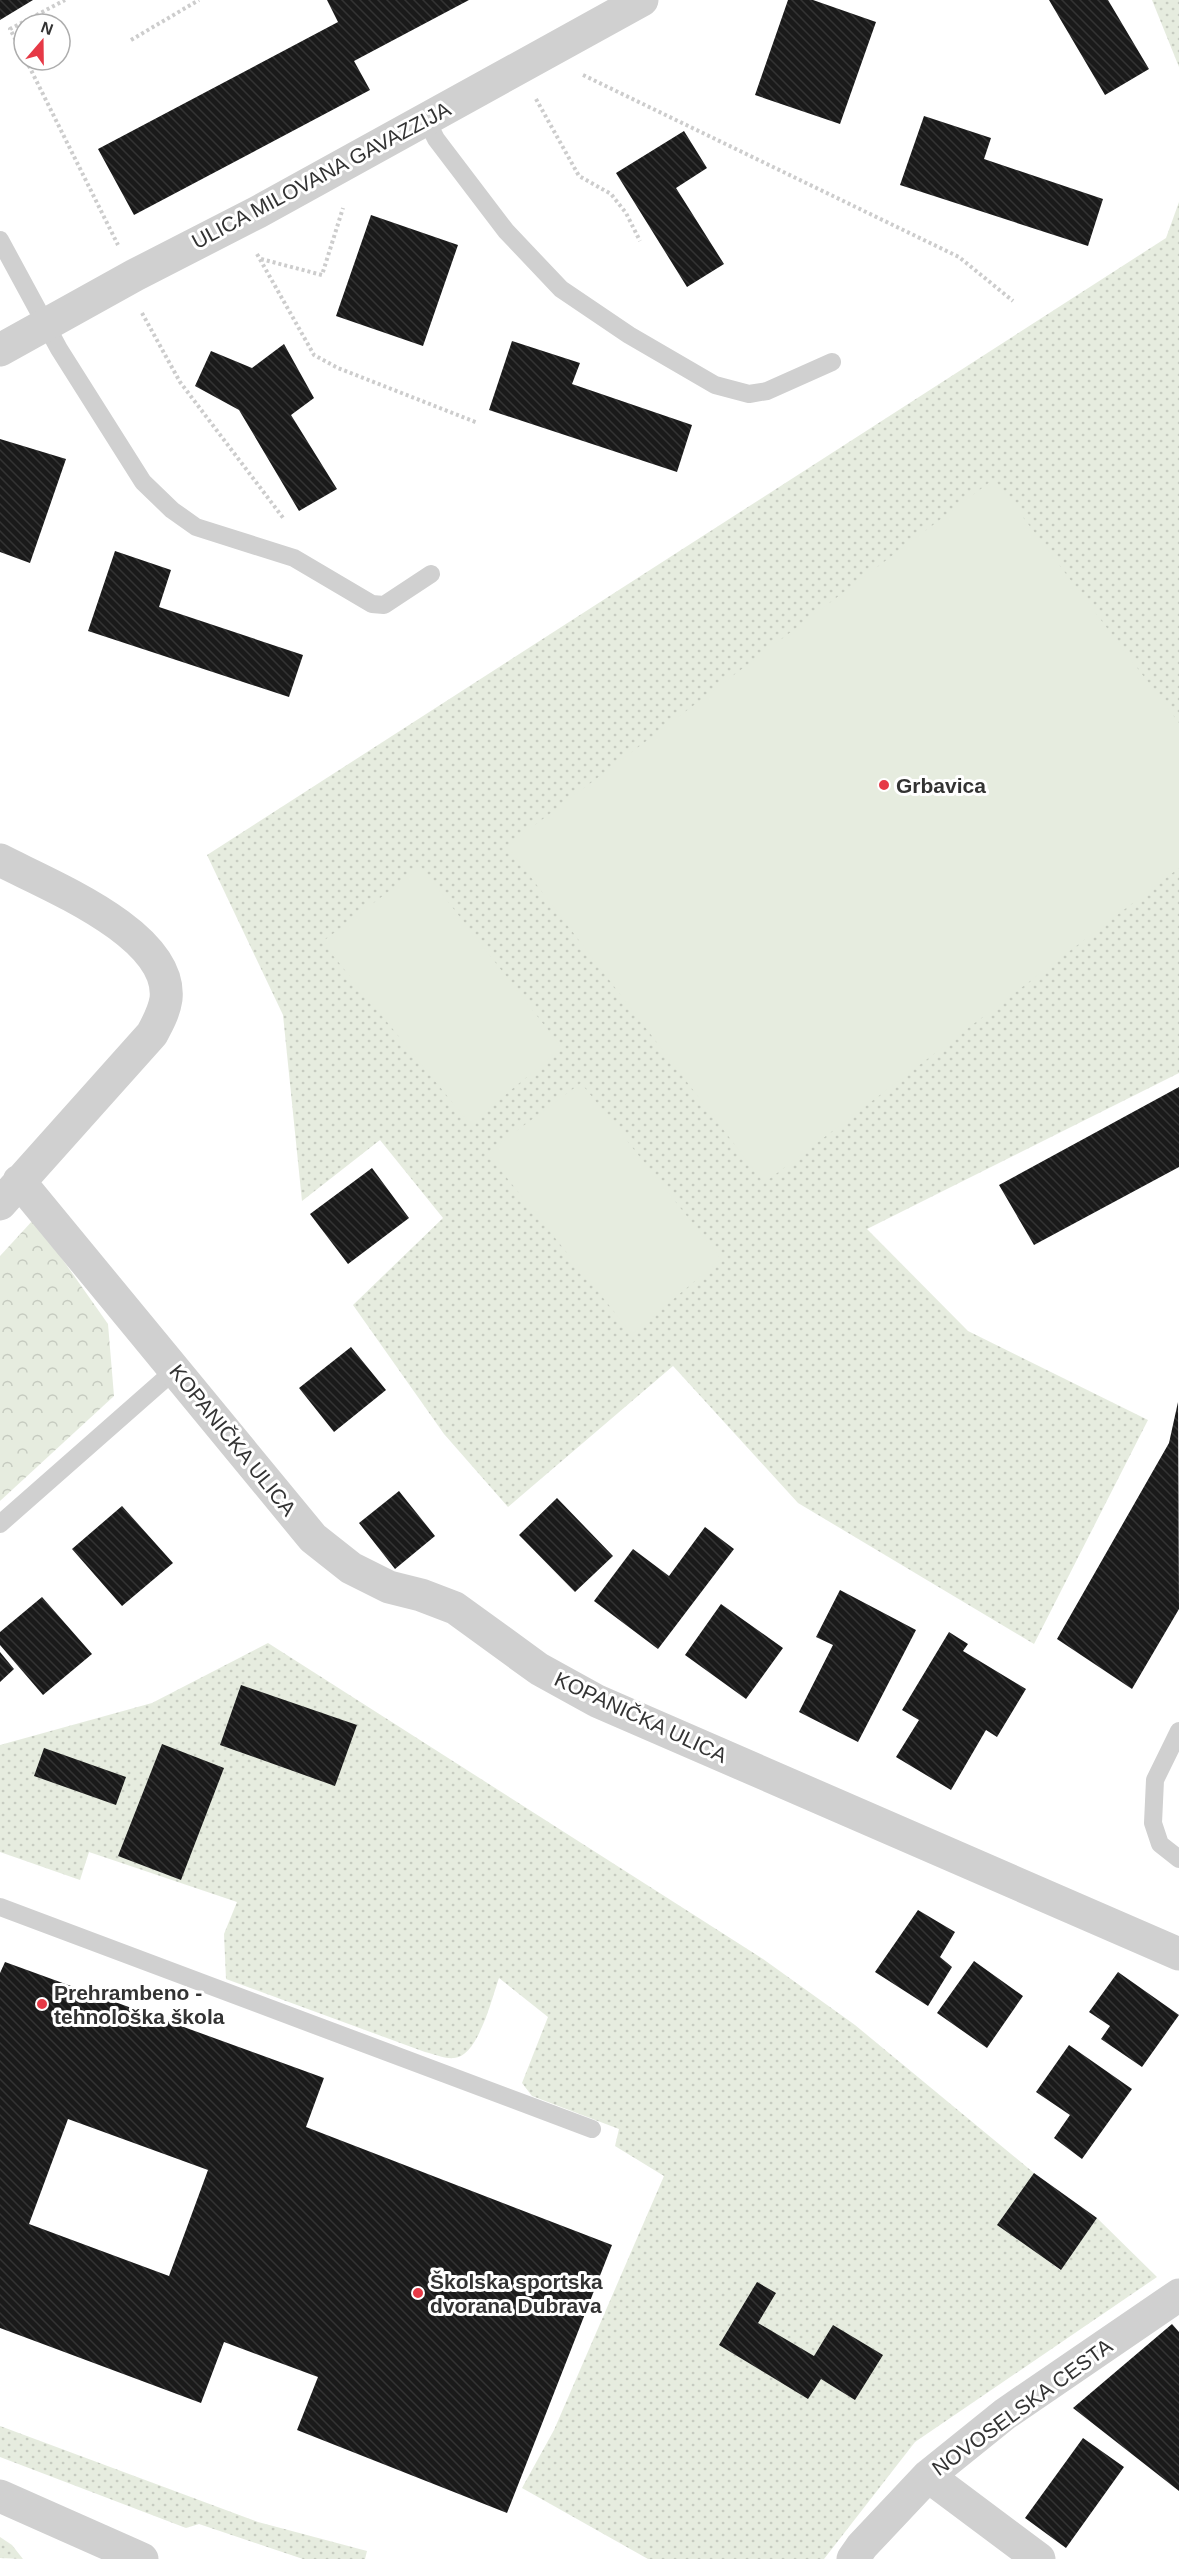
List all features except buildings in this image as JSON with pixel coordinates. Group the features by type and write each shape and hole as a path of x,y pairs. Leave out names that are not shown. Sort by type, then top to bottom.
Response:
{"street":[{"name":"ULICA MILOVANA GAVAZZIJA","path":"0,350 642,0"},
{"path":"0,860 101,914 139,940 158,965 164,982 166,998 162,1017 152,1034 10,1192"},
{"name":"KOPANIČKA ULICA","path":"10,1192 175,1370 313,1538 351,1569 389,1587 455,1608 539,1669 597,1701 1179,1953"},
{"name":"NOVOSELSKA CESTA","path":"853,2559 862,2546 928,2476 1005,2414 1179,2295"},
{"path":"928,2476 1039,2559"},
{"path":"0,2496 142,2559"}],"lane":[{"path":"426,119 436,139 506,231 561,289 629,335 715,385 749,394 767,391 832,362"},
{"path":"0,240 59,349 142,482 172,510 196,526 294,558 372,604 384,605 431,574"},
{"path":"0,1524 175,1370"},
{"path":"1179,1731 1155,1780 1153,1823 1160,1844 1179,1858"},
{"path":"0,1907 592,2129"}],"path":[{"path":"42,12 65,0"},
{"path":"131,40 199,0"},
{"path":"579,71 586,78 959,257 1013,301"},
{"path":"32,72 123,254"},
{"path":"535,98 579,176 611,194 626,213 640,241"},
{"path":"260,259 322,275 345,199"},
{"path":"255,251 314,355 338,368 478,423"},
{"path":"138,306 180,382 284,519"}],"green space":[{"path":"1152,0 1179,0 1179,67"},
{"path":"1179,202 1179,1073 867,1229 968,1331 1148,1420 1034,1644 798,1503 673,1366 508,1507 444,1434 353,1305 443,1218 380,1140 302,1201 283,1015 207,855 1166,238"},
{"name":"Grbavica","path":"994,479 1179,723 1179,868 764,1183 507,846"},
{"path":"421,867 562,1048 470,1124 322,942"},
{"path":"581,1083 721,1259 632,1334 487,1153"},
{"path":"34,1219 108,1324 114,1396 0,1501 0,1256"},
{"path":"268,1643 763,1959 855,2025 1034,2173 1047,2260 1060,2270 1097,2218 1157,2277 915,2442 824,2559 648,2559 522,2488 554,2430 664,2176 615,2146 619,2129 532,2096 522,2083 548,2017 499,1978 477,2038 463,2055 454,2058 425,2052 226,1979 224,1934 237,1902 89,1852 80,1880 0,1852 0,1745 152,1703"},
{"path":"0,2426 258,2522 367,2551 365,2559 303,2559 199,2524 186,2528 0,2457"},
{"path":"0,2537 12,2545 23,2559 0,2558"}],"place":[{"name":"Grbavica","path":"884,785"},
{"name":"Prehrambeno - tehnološka škola","path":"42,2004"},
{"name":"Školska sportska dvorana Dubrava","path":"418,2293"}]}
